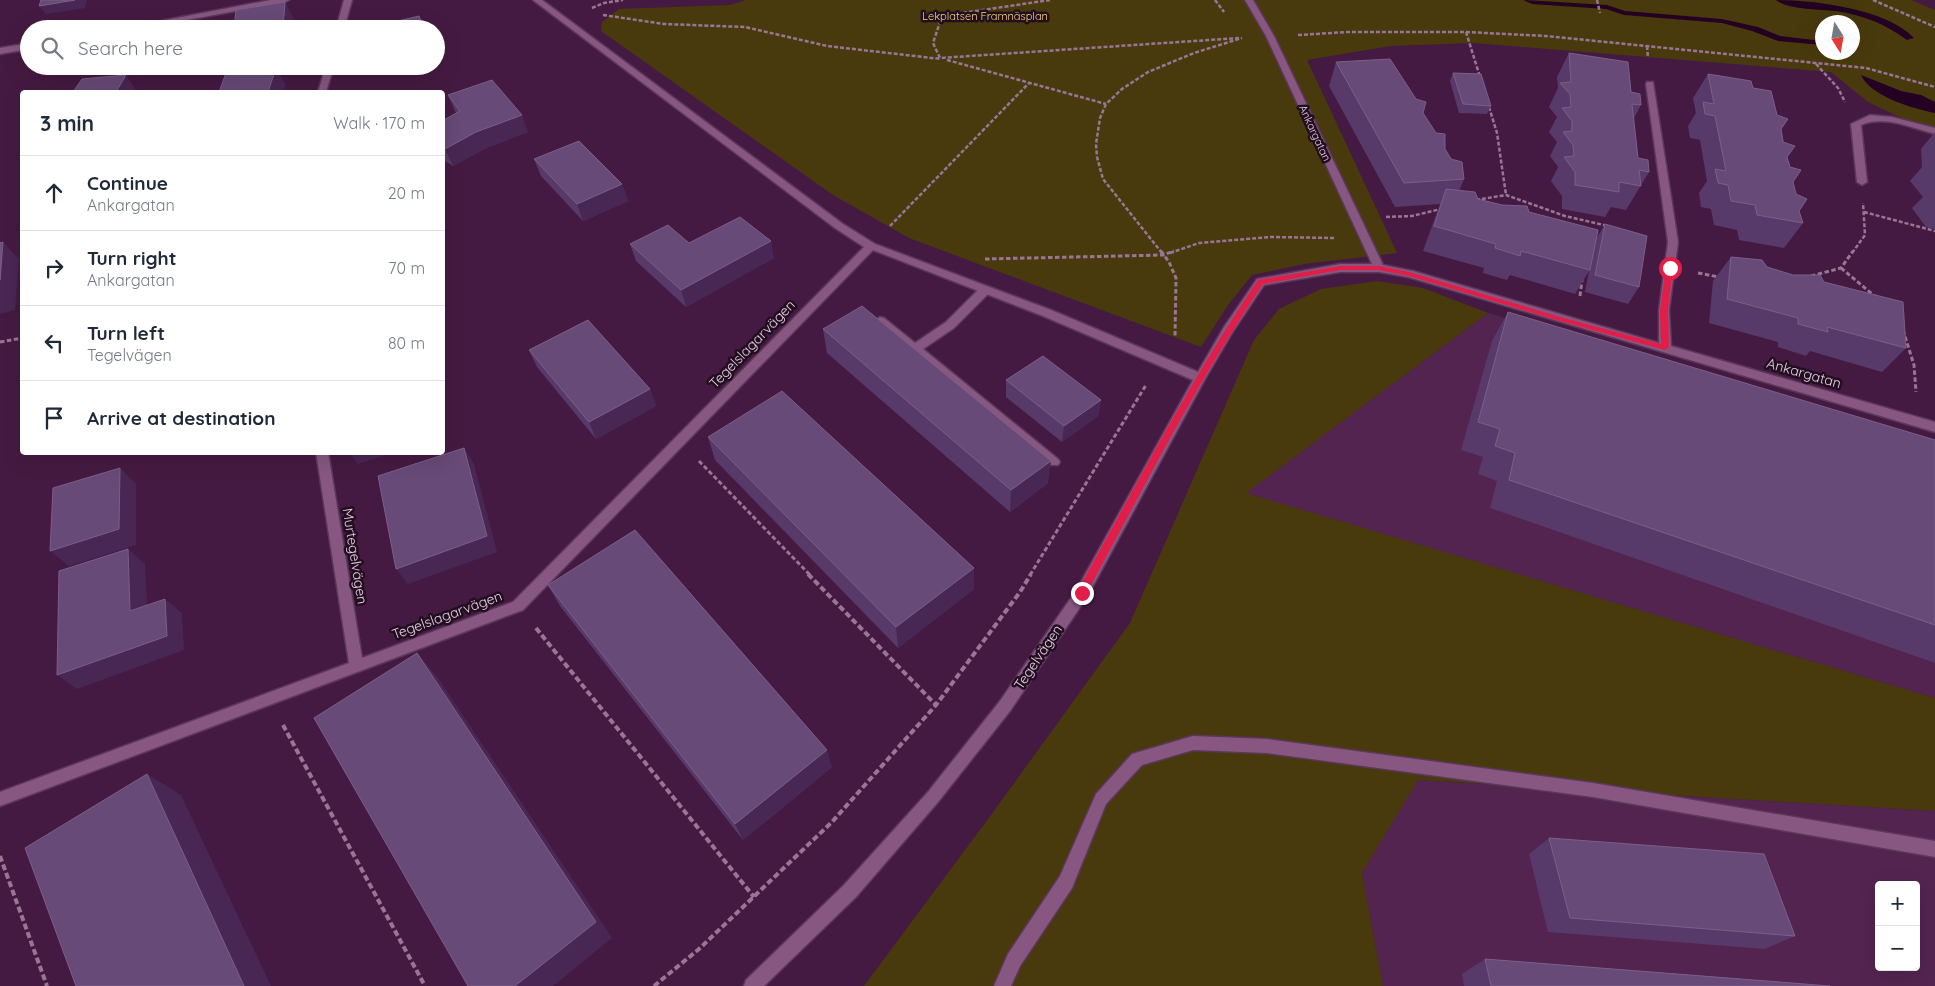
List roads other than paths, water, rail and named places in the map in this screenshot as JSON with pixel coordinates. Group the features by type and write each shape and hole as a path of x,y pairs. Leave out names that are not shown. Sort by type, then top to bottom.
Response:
{"street":[{"path":"174,20 286,0"},
{"path":"342,20 348,0"},
{"path":"537,0 839,226 871,246 985,290 1200,378"},
{"name":"Ankargatan","path":"1249,0 1270,36 1379,268"},
{"path":"0,51 20,48"},
{"path":"323,90 327,75"},
{"path":"1650,84 1673,242 1664,310 1665,347"},
{"path":"1862,182 1856,124 1870,118 1892,120 1935,131"},
{"name":"Tegelslagarvägen","path":"0,799 518,606 871,246"},
{"name":"Ankargatan","path":"1261,282 1340,268 1379,268 1409,274 1935,427"},
{"name":"Tegelvägen","path":"752,986 850,891 933,797 1005,706 1082,593 1200,378 1228,330 1261,282"},
{"path":"915,350 950,325 985,290"},
{"path":"880,321 1054,462"},
{"name":"Murtegelvägen","path":"322,455 356,665"},
{"path":"1002,986 1014,960 1066,882 1102,799 1137,759 1193,743 1267,746 1592,790 1935,849"}],"waterway":[{"path":"1527,0 1532,2 1607,7 1624,13 1722,21 1755,29 1778,38 1815,42"},
{"path":"1780,0 1788,3 1836,9 1868,16 1897,28 1910,38"}],"park label":[{"name":"Lekplatsen Framnäsplan","path":"985,16"}]}
